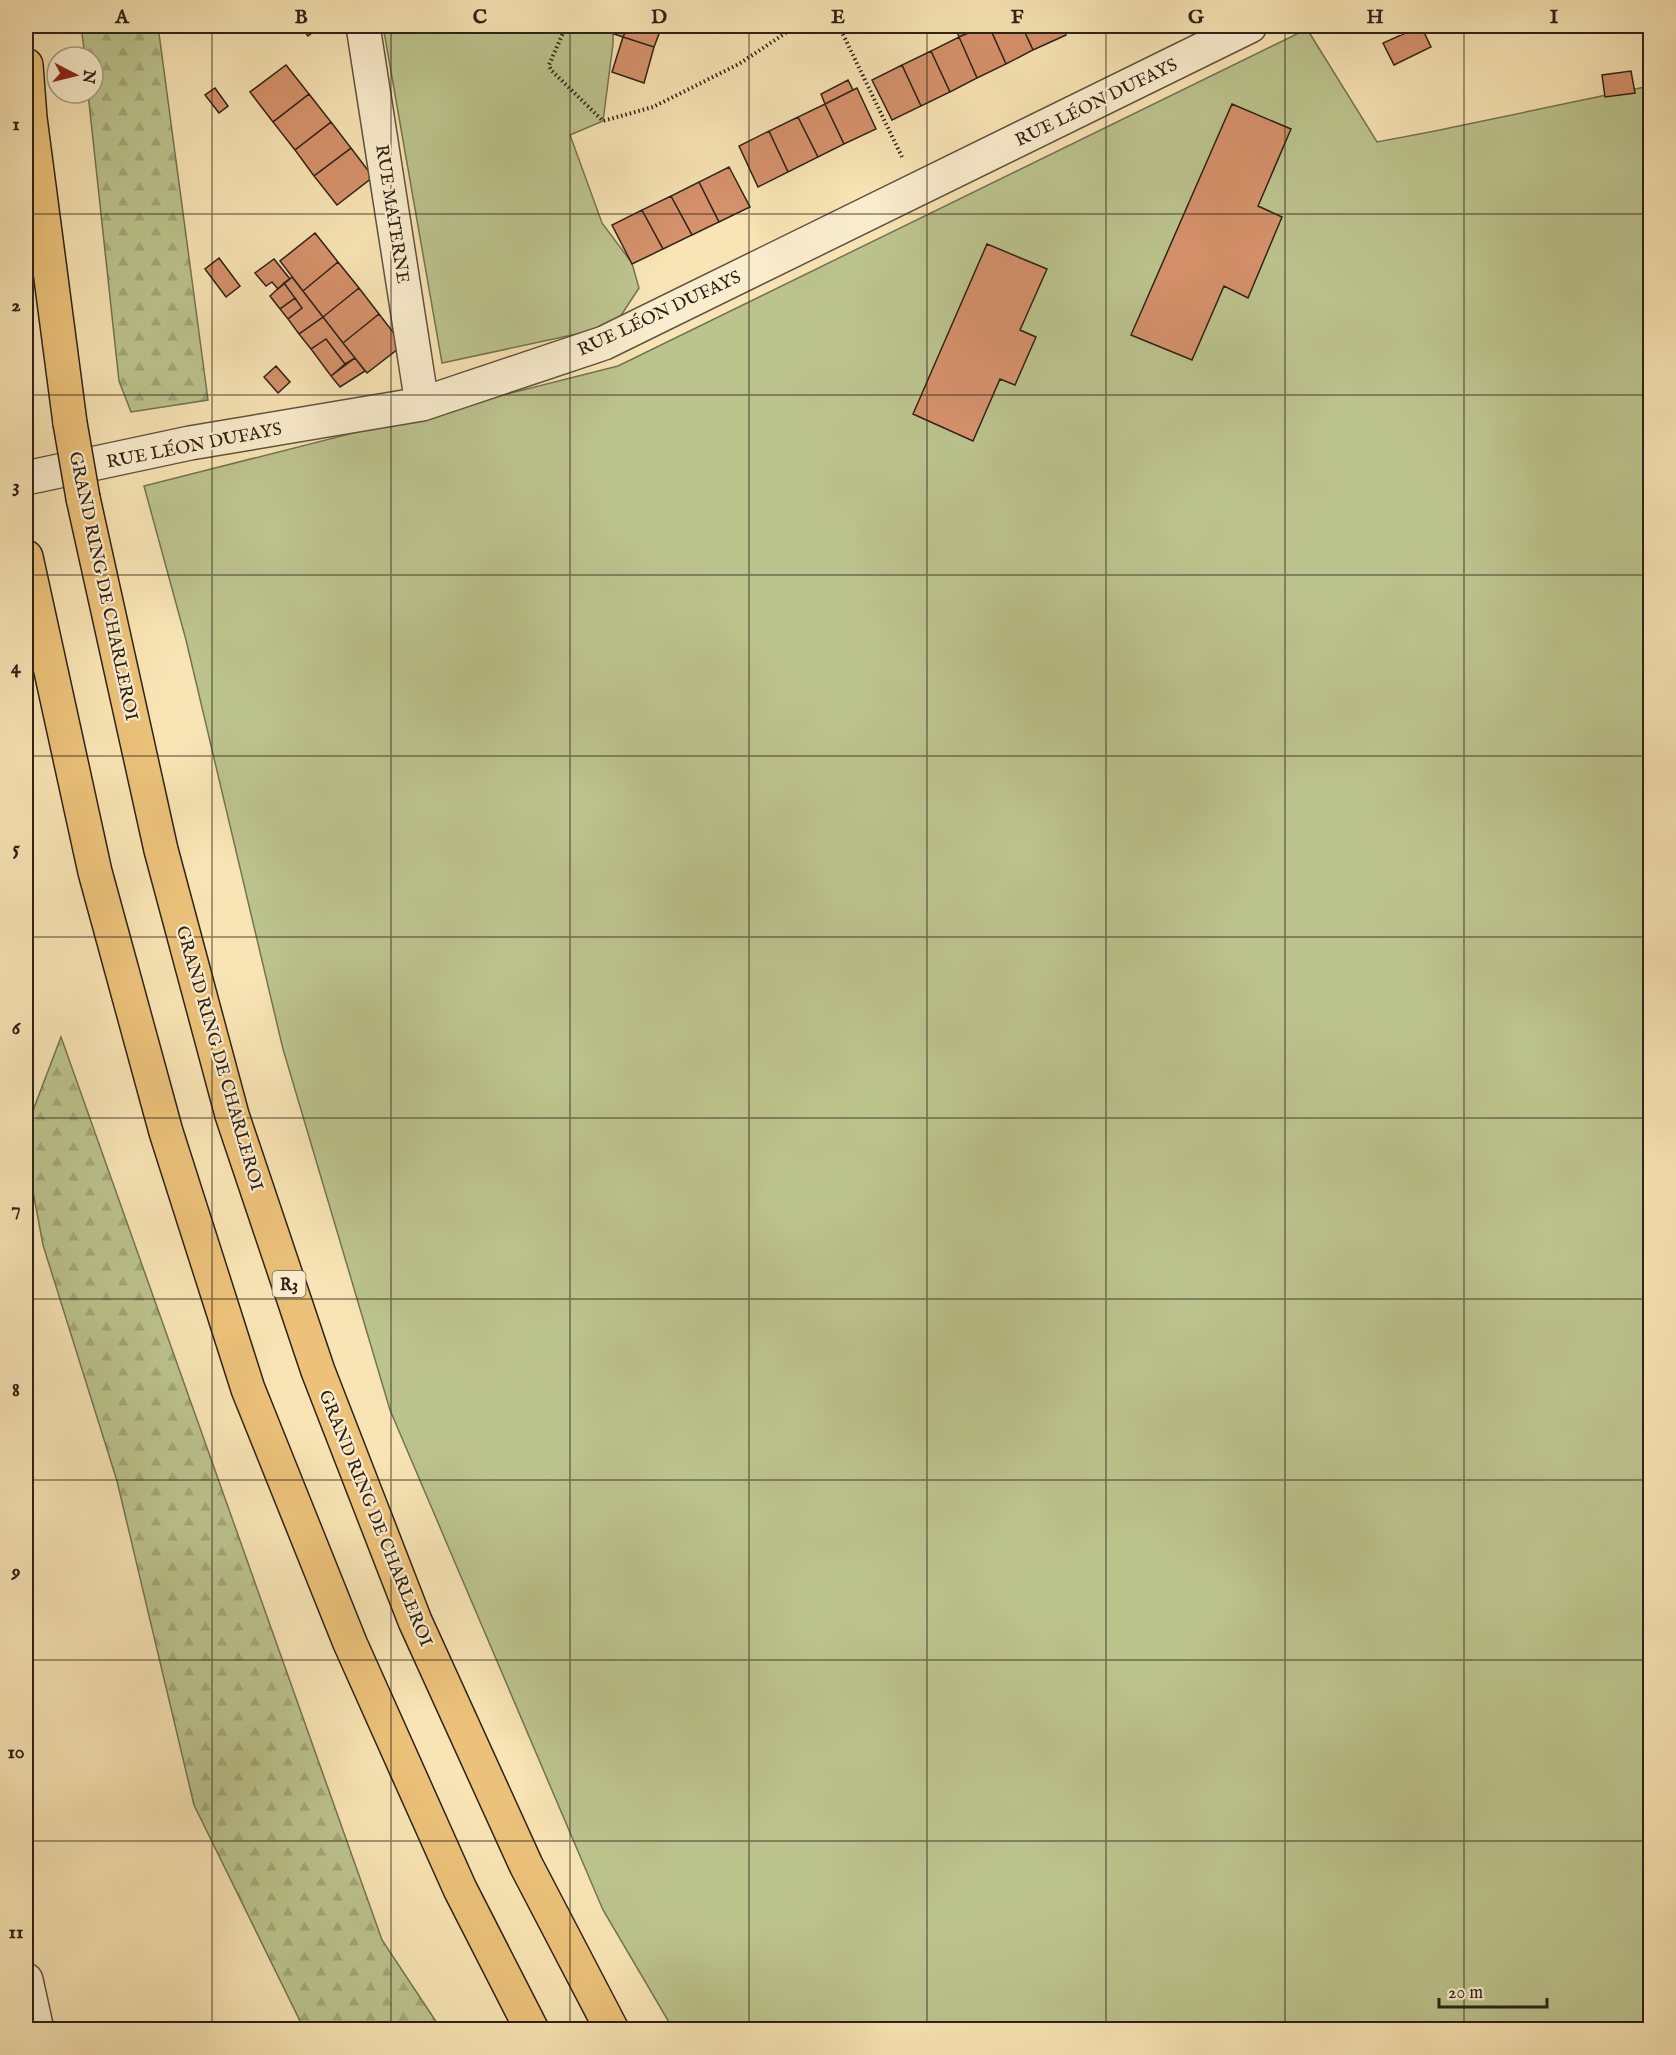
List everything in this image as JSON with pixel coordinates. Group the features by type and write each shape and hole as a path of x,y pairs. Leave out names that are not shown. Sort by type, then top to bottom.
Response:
{"highway":[{"name":"GRAND RING DE CHARLEROI","path":"26,65 30,118 70,423 83,498 161,850 232,1115 318,1371 415,1621 526,1864 612,2030"},
{"path":"26,557 98,884 166,1132 248,1389 350,1643 460,1889 532,2030"}],"street":[{"name":"RUE MATERNE","path":"363,26 422,404"},
{"name":"RUE LÉON DUFAYS","path":"26,478 190,443 422,404 604,343 1250,26"},
{"path":"26,1980 38,2030"}],"path":[{"path":"566,26 549,65 551,70 603,121 653,106 739,64 796,26"},
{"path":"839,26 903,157 916,191"}],"green space":[{"path":"81,26 158,26 208,400 131,412 119,381 89,105 105,105 105,45 83,45"},
{"path":"383,26 591,26 613,33 603,121 570,135 602,223 632,263 639,288 614,326 442,363"},
{"path":"1307,29 1377,142 1650,86 1650,2029 673,2029 603,1910 390,1410 283,1049 186,640 144,486 618,366"},
{"path":"61,1037 382,1940 441,2029 304,2029 194,1805 117,1481 43,1245 26,1154 26,1129"}],"building":[{"path":"300,26 321,26 308,36"},
{"path":"591,26 628,26 623,37"},
{"path":"628,26 662,26 654,47 623,37"},
{"path":"955,26 984,26 959,37"},
{"path":"989,26 1006,64 977,78 959,37"},
{"path":"989,26 1022,26 1033,50 1006,64"},
{"path":"1022,26 1062,26 1066,35 1033,50"},
{"path":"1398,26 1420,26 1402,34"},
{"path":"1421,26 1431,47 1394,65 1383,43"},
{"path":"623,37 654,47 644,83 612,72"},
{"path":"959,37 977,78 950,92 931,51"},
{"path":"931,51 950,92 921,106 902,65"},
{"path":"286,65 309,94 273,122 250,92"},
{"path":"902,65 921,106 892,120 872,80"},
{"path":"1631,71 1635,93 1605,97 1602,75"},
{"path":"848,80 853,90 825,104 821,94"},
{"path":"215,88 228,106 219,113 205,95"},
{"path":"857,88 876,129 844,144 825,104"},
{"path":"309,94 331,122 295,150 273,122"},
{"path":"825,104 844,144 818,157 798,117"},
{"path":"1232,104 1291,129 1258,206 1282,217 1248,298 1224,286 1192,360 1131,335"},
{"path":"798,117 818,157 788,172 769,131"},
{"path":"331,122 351,148 314,176 295,150"},
{"path":"769,131 788,172 758,187 739,146"},
{"path":"351,148 373,177 337,205 314,176"},
{"path":"729,167 750,207 719,222 699,182"},
{"path":"699,182 719,222 692,235 671,196"},
{"path":"671,196 692,235 663,249 642,210"},
{"path":"642,210 663,249 632,264 612,225"},
{"path":"315,233 338,262 303,291 280,261"},
{"path":"987,244 1047,269 1020,330 1036,337 1015,385 1000,379 973,441 913,414"},
{"path":"219,258 240,286 226,297 205,269"},
{"path":"274,259 290,279 278,289 272,282 266,286 255,273"},
{"path":"338,262 359,288 323,317 303,291"},
{"path":"292,277 323,317 299,334 288,319 302,308 284,283"},
{"path":"284,283 295,298 280,309 270,296"},
{"path":"359,288 379,314 343,343 323,317"},
{"path":"295,298 302,308 288,319 280,309"},
{"path":"379,314 403,345 367,373 343,343"},
{"path":"323,317 355,358 345,364 326,339 311,349 299,334"},
{"path":"326,339 345,364 331,376 311,349"},
{"path":"355,358 365,371 340,387 331,376"},
{"path":"276,366 290,382 278,393 264,377"}]}
